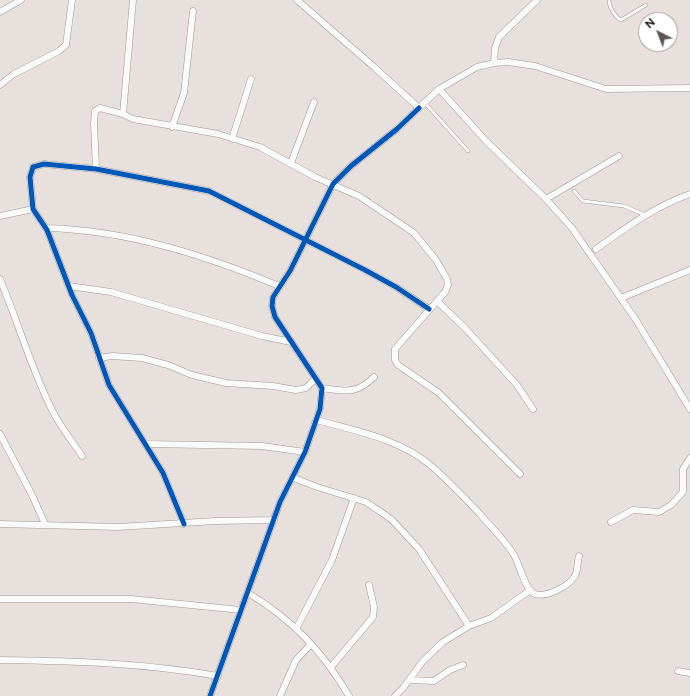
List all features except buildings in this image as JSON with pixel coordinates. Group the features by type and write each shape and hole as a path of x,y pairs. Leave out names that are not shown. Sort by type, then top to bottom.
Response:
{"street":[{"path":"0,12 20,0"},
{"path":"0,85 14,74 60,51 66,46 72,0"},
{"path":"123,114 133,0"},
{"path":"297,0 419,108"},
{"path":"494,63 495,48 499,37 537,0"},
{"path":"172,126 184,93 193,11"},
{"path":"210,696 274,520 283,497 294,478 317,420 322,398 322,388 275,317 273,310 273,296 290,271 333,184 351,166 398,129 440,89 477,67 494,63 508,62 535,66 606,89 690,88"},
{"path":"232,139 251,79"},
{"path":"440,89 486,141 546,199 572,228 621,298 690,409"},
{"path":"291,163 314,102"},
{"path":"96,169 94,123 95,111 100,108 123,114 132,119 218,134 260,147 315,177 333,184 376,206 414,233 436,260 447,279 447,288 395,349 395,360 398,365 439,393 520,474"},
{"path":"546,199 619,156"},
{"path":"184,524 170,486 109,385 91,333 69,286 46,228 33,209 30,177 34,167 44,164 96,169 209,191 396,287 429,309"},
{"path":"596,249 645,216 673,200 690,194"},
{"path":"0,216 33,209"},
{"path":"46,228 107,233 156,244 249,274 279,286"},
{"path":"621,298 690,270"},
{"path":"0,279 14,311 27,353 53,411 82,456"},
{"path":"69,286 111,292 262,336 291,342"},
{"path":"437,301 466,328 517,385 532,409"},
{"path":"99,358 112,356 142,358 168,365 192,375 226,383 273,386 296,390 306,388 316,378"},
{"path":"322,388 354,391 361,389 374,377"},
{"path":"317,420 365,433 402,447 428,463 457,490 506,543 515,556 529,591 536,594 548,593 572,580 576,573 579,556"},
{"path":"0,434 45,524"},
{"path":"146,444 262,446 305,452"},
{"path":"611,522 633,510 659,512 671,504 683,492 683,469 690,458"},
{"path":"294,478 331,492 354,498 382,512 411,539 431,566 470,626"},
{"path":"296,629 332,560 354,498"},
{"path":"0,524 118,527 274,520"},
{"path":"331,668 372,616 374,607 369,585"},
{"path":"394,696 410,680 423,661 443,642 470,626 491,618 529,591"},
{"path":"248,593 271,607 311,644 331,668 349,696"},
{"path":"0,599 131,599 241,610"},
{"path":"280,696 294,664 311,644"},
{"path":"0,660 116,662 182,669 218,676"},
{"path":"410,680 434,681 450,670 463,665"},
{"path":"678,671 690,673"}],"lane":[{"path":"609,0 609,4 615,15 621,20 646,5"},
{"path":"425,103 468,150"},
{"path":"574,190 583,200 624,206 645,216"}],"cycle path":[{"path":"210,696 280,502 305,452 320,409 322,388 275,317 272,306 273,297 290,271 333,184 351,166 397,129 419,108"},
{"path":"184,524 163,473 109,385 91,333 72,295 47,230 33,209 30,177 33,167 44,164 96,169 209,191 365,270 396,287 429,309"}]}
